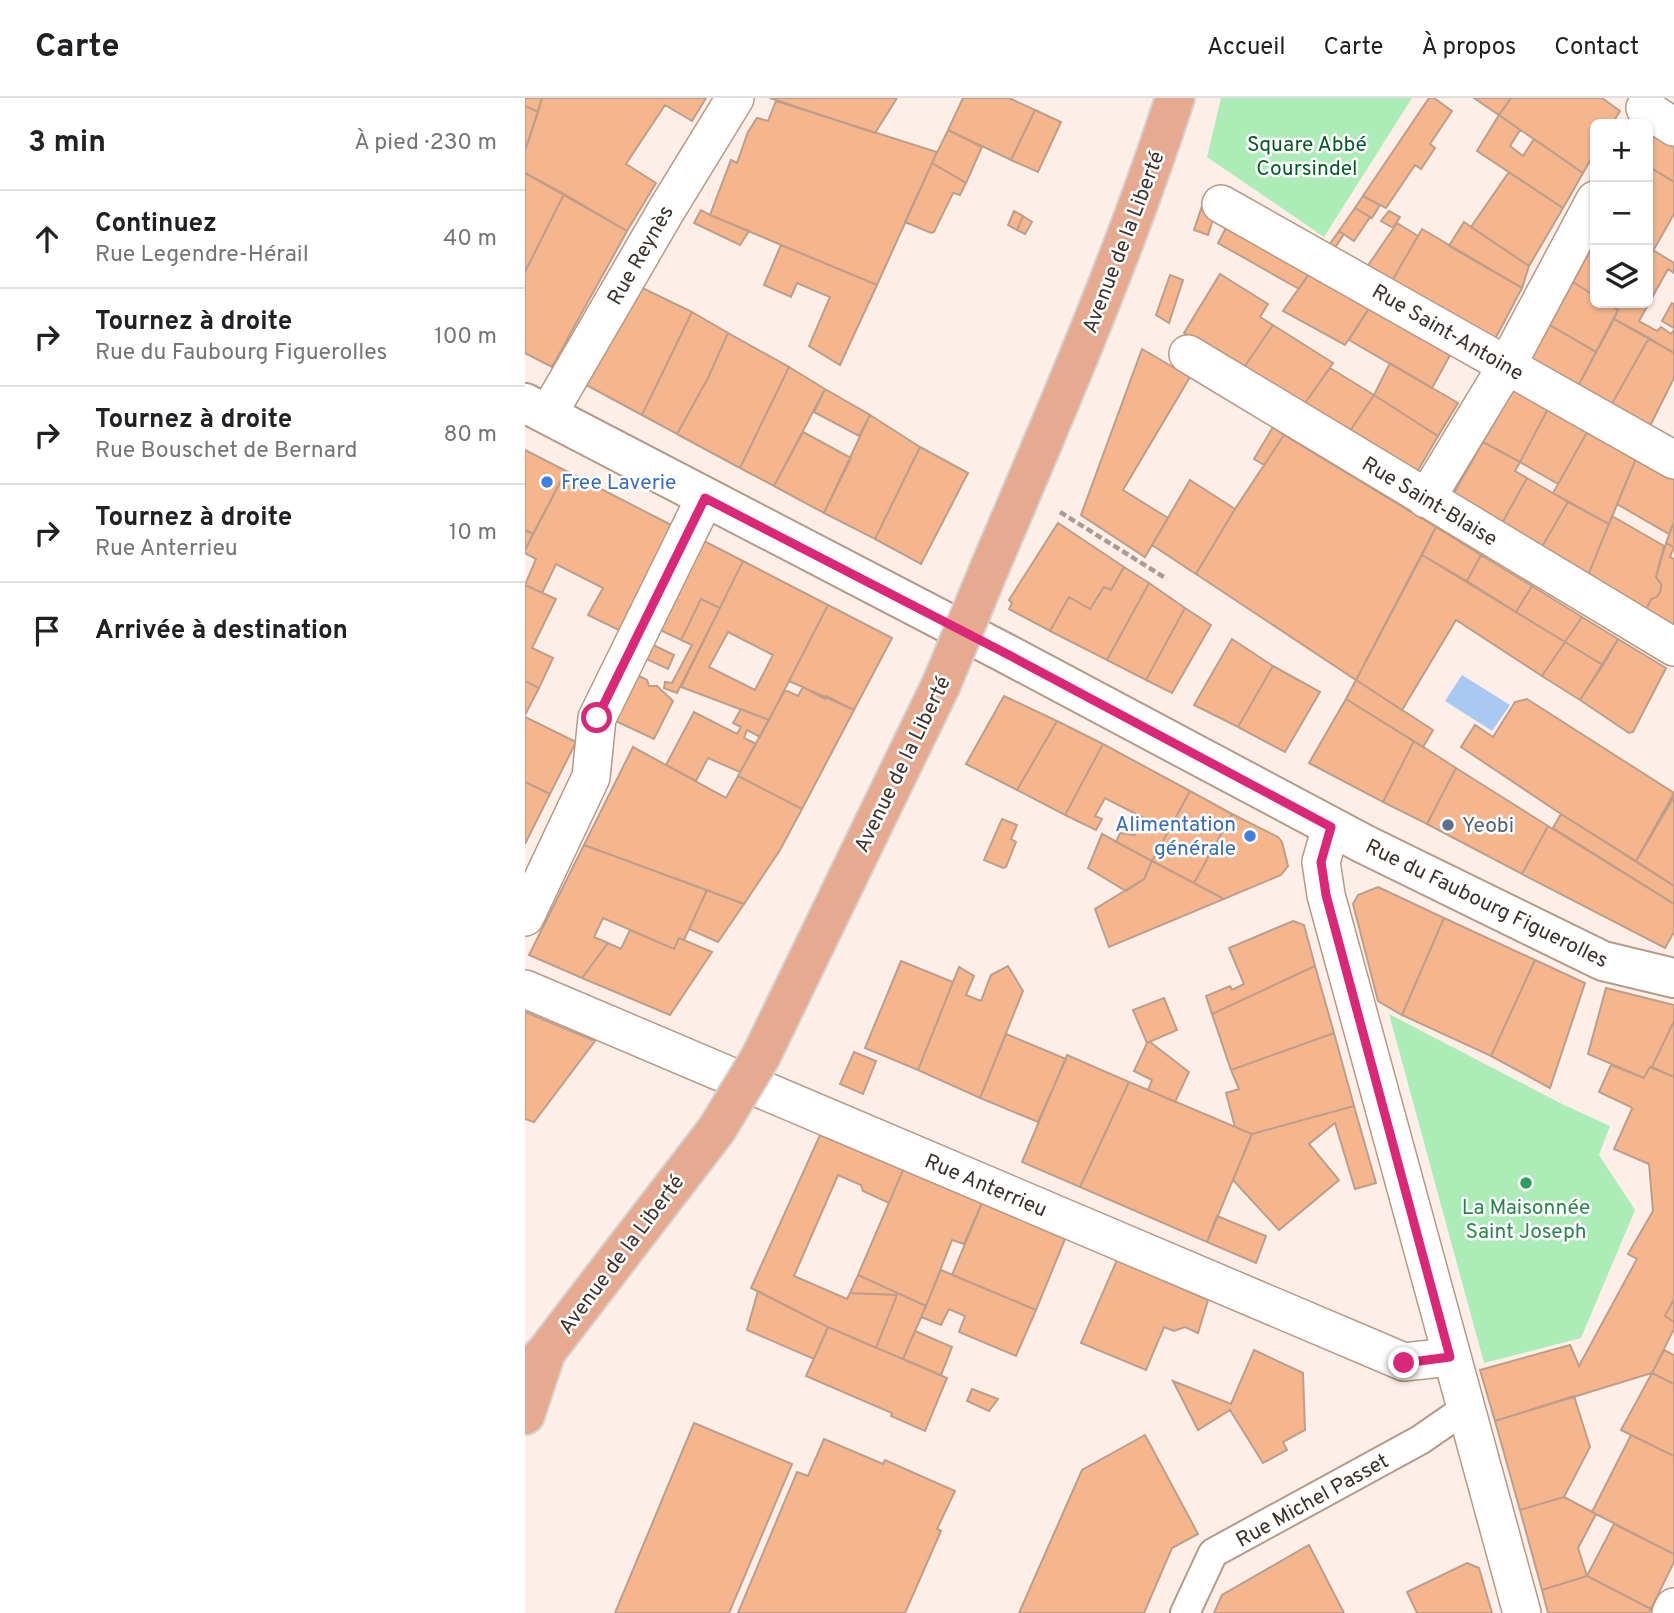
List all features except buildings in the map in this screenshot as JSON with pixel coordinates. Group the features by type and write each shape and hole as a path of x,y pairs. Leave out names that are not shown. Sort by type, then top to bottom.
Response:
{"main road":[{"name":"Avenue de la Liberté","path":"525,1415 536,1363 716,1129 761,1056 941,685 1069,382 1147,186 1175,98"}],"street":[{"name":"Rue Reynès","path":"536,408 667,209 735,98"},
{"name":"Rue Saint-Antoine","path":"1221,204 1674,460"},
{"path":"1426,499 1507,365 1590,209"},
{"name":"Rue Saint-Blaise","path":"1188,354 1674,647"},
{"name":"Rue du Faubourg Figuerolles","path":"536,408 1331,827 1603,961 1674,978"},
{"path":"525,917 591,777 597,718 705,498"},
{"path":"1331,827 1321,862 1326,895 1522,1613"},
{"name":"Rue Anterrieu","path":"525,989 1404,1363 1450,1357"},
{"name":"Rue Michel Passet","path":"1185,1613 1213,1553 1420,1440 1465,1409"},
{"path":"1671,1613 1674,1607"}],"path":[{"path":"1023,491 1167,579"}],"green space":[{"name":"Square Abbé Coursindel","path":"1221,98 1412,98 1324,237 1207,157"},
{"name":"La Maisonnée Saint Joseph","path":"1389,1014 1610,1126 1599,1155 1635,1210 1581,1338 1484,1363"}],"water":[{"path":"1462,675 1510,705 1492,731 1445,701"}],"place":[{"name":"Free Laverie","path":"547,482"},
{"name":"Yeobi","path":"1448,825"},
{"name":"Alimentation générale","path":"1250,836"},
{"name":"La Maisonnée Saint Joseph","path":"1526,1183"}],"route":[{"path":"597,718 705,498 1007,654 1331,827 1321,862 1326,895 1450,1357 1404,1363"}]}
